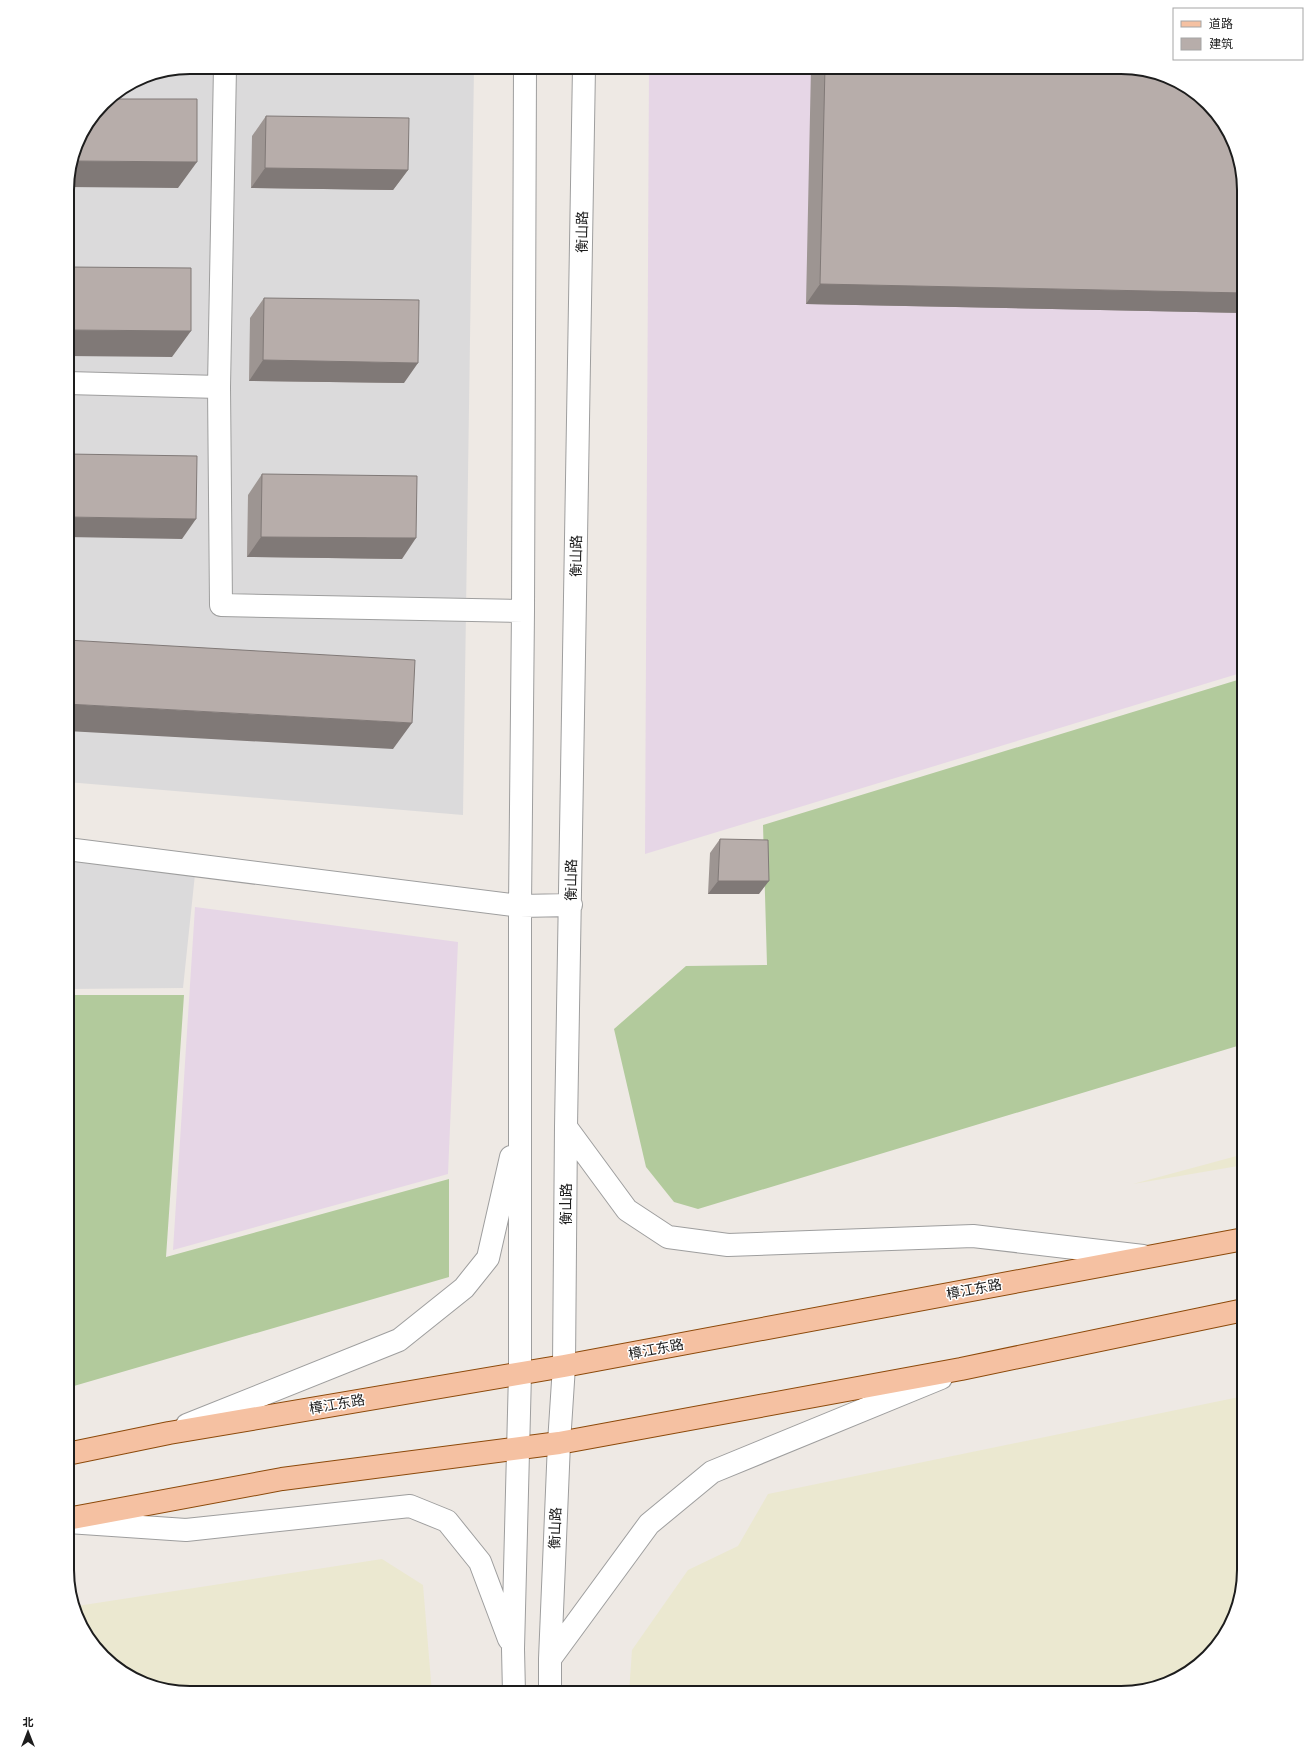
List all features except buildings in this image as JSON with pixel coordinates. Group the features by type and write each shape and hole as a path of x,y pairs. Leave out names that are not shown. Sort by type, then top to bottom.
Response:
{"main road":[{"name":"樟江东路","path":"74,1453 169,1433 564,1366 1237,1240"},
{"path":"74,1518 282,1479 559,1443 961,1369 1237,1311"}],"street":[{"path":"225,74 219,387 220,605 523,611"},
{"path":"514,1686 513,1648 520,1448 520,906 523,611 525,74"},
{"name":"衡山路","path":"550,1686 559,1443 564,1366 566,1127 571,905 584,74"},
{"path":"74,383 219,387"},
{"path":"74,850 520,906 571,905"},
{"path":"169,1433 399,1340 464,1288 488,1258 520,1121"},
{"path":"566,1127 627,1210 668,1237 728,1245 973,1236 1148,1256"},
{"path":"550,1660 649,1524 712,1472 961,1369"},
{"path":"74,1522 186,1530 410,1506 447,1522 480,1562 513,1648"}],"shaded area":[{"path":"183,74 474,74 463,815 74,783 74,183 78,160 83,146 98,120 108,108 120,98 132,90 153,80"},
{"path":"649,74 1128,74 1151,78 1165,83 1191,98 1236,176 1237,674 645,854"},
{"path":"74,861 195,874 183,988 74,989"},
{"path":"195,907 458,942 448,1174 173,1250"},
{"path":"1237,1156 1237,1166 1133,1184"},
{"path":"1237,1397 1237,1570 1235,1592 1231,1607 1217,1634 1197,1657 1172,1674 1143,1684 1121,1686 629,1686 632,1650 688,1570 738,1546 768,1494"},
{"path":"382,1559 423,1585 431,1686 190,1686 168,1684 139,1674 114,1657 94,1634 86,1621 80,1606"}],"green space":[{"path":"1237,680 1237,1046 698,1209 674,1202 646,1167 614,1029 686,966 767,965 763,825"},
{"path":"74,995 184,995 166,1257 449,1179 449,1277 74,1386"}]}
